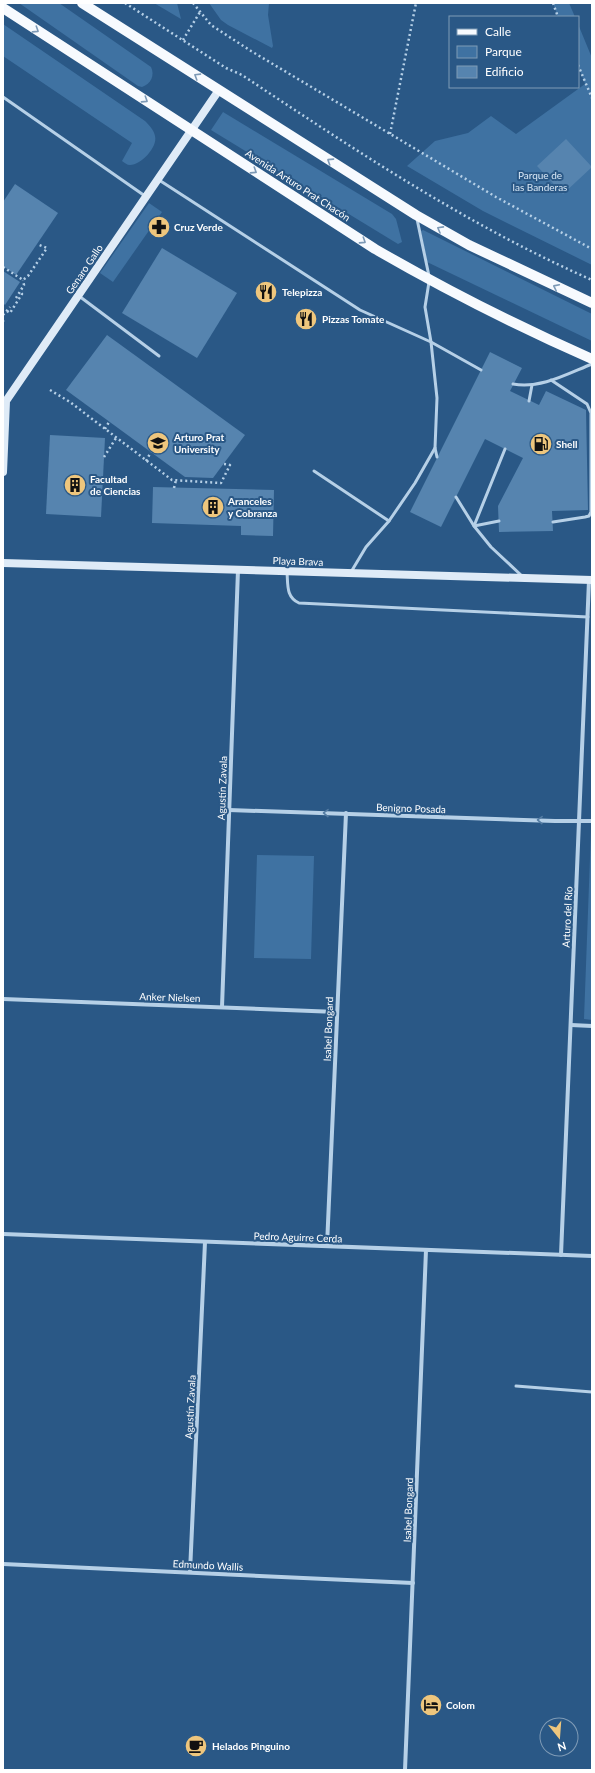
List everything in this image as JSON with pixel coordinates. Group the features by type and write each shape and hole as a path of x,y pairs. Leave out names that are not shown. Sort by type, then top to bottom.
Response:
{"main road":[{"path":"82,3 416,215 469,245 592,303"},
{"name":"Avenida Arturo Prat Chacón","path":"3,8 375,249 429,280 492,313 592,359"}],"street":[{"name":"Genaro Gallo","path":"3,472 6,401 190,130 219,90"},
{"name":"Playa Brava","path":"3,563 591,580"},
{"name":"Agustín Zavala","path":"222,1007 238,570"},
{"name":"Arturo del Río","path":"561,1255 588,617 591,580"},
{"name":"Benigno Posada","path":"229,810 592,821"},
{"name":"Isabel Bongard","path":"327,1246 346,813"},
{"name":"Anker Nielsen","path":"3,999 337,1012"},
{"path":"570,1025 592,1026"},
{"name":"Pedro Aguirre Cerda","path":"3,1234 592,1256"},
{"name":"Agustín Zavala","path":"190,1572 205,1242"},
{"name":"Isabel Bongard","path":"405,1770 426,1250"},
{"name":"Edmundo Wallis","path":"3,1564 413,1583"}],"lane":[{"path":"3,97 145,196"},
{"path":"157,179 360,310 431,342 481,370"},
{"path":"416,215 429,280 425,307 431,342 437,398 435,448 437,457"},
{"path":"78,295 159,356"},
{"path":"513,384 532,385 551,380 592,364"},
{"path":"551,380 587,404 592,413 591,512 589,516 553,522"},
{"path":"529,400 532,385"},
{"path":"350,573 366,547 388,521 415,483 435,448"},
{"path":"474,526 505,449"},
{"path":"314,471 388,521"},
{"path":"456,497 474,526 491,547 525,578"},
{"path":"474,526 499,522"},
{"path":"287,571 288,592 292,600 299,603 588,617"},
{"path":"516,1386 592,1392"}],"path":[{"path":"125,3 226,68 242,75 370,160 476,223 592,280"},
{"path":"193,3 211,25 496,197 592,249"},
{"path":"390,134 416,3"},
{"path":"553,3 558,16"},
{"path":"170,59 200,12"},
{"path":"579,67 592,98"},
{"path":"23,280 28,276 46,248 37,244"},
{"path":"3,267 23,280"},
{"path":"16,298 24,285 23,280"},
{"path":"7,310 10,313 22,294 20,292"},
{"path":"3,316 10,307"},
{"path":"50,390 70,402 172,480 221,483 230,465 224,464"},
{"path":"105,429 109,422"},
{"path":"104,457 116,438"},
{"path":"146,461 151,452"},
{"path":"174,488 176,480"}],"green space":[{"path":"19,3 59,3 151,67 153,73 150,81 145,86 138,86"},
{"path":"154,3 177,3 181,19"},
{"path":"209,3 269,3 268,15 273,46 272,48 221,20"},
{"path":"553,3 569,3 575,16 558,16"},
{"path":"3,24 145,121 150,126 155,136 154,145 148,155 144,159 134,164 129,165 122,161 132,143 3,56"},
{"name":"Parque de las Banderas","path":"579,26 592,58 592,265 483,211 407,166 435,141 468,133 491,116 516,134 585,84 579,68"},
{"path":"223,112 392,214 396,219 402,242 398,244 211,130"},
{"path":"149,203 162,212 113,282 100,273"},
{"path":"423,230 592,314 592,341 427,262 421,231"},
{"path":"592,831 592,1020 584,1019"},
{"path":"257,855 314,856 311,959 254,958"}],"building":[{"path":"566,139 592,167 563,194 537,166"},
{"path":"15,184 58,213 16,275 3,266 3,202"},
{"path":"162,248 237,293 197,358 122,313"},
{"path":"3,271 20,282 5,305 3,303"},
{"path":"107,335 245,435 213,478 185,477 66,390"},
{"name":"Shell","path":"490,352 522,368 510,391 539,405 546,391 586,410 588,510 552,511 553,531 499,532 498,506 523,458 485,439 441,527 410,512"},
{"name":"Facultad de Ciencias","path":"50,435 105,438 101,517 46,514"},
{"name":"Aranceles y Cobranza","path":"153,487 274,490 273,536 241,535 241,526 152,523"}],"place":[{"name":"Cruz Verde","path":"159,227"},
{"name":"Telepizza","path":"266,292"},
{"name":"Pizzas Tomate","path":"306,319"},
{"name":"Arturo Prat University","path":"158,443"},
{"name":"Shell","path":"541,444"},
{"name":"Facultad de Ciencias","path":"75,485"},
{"name":"Aranceles y Cobranza","path":"213,507"},
{"name":"Colom","path":"431,1705"},
{"name":"Helados Pinguino","path":"196,1746"}]}
